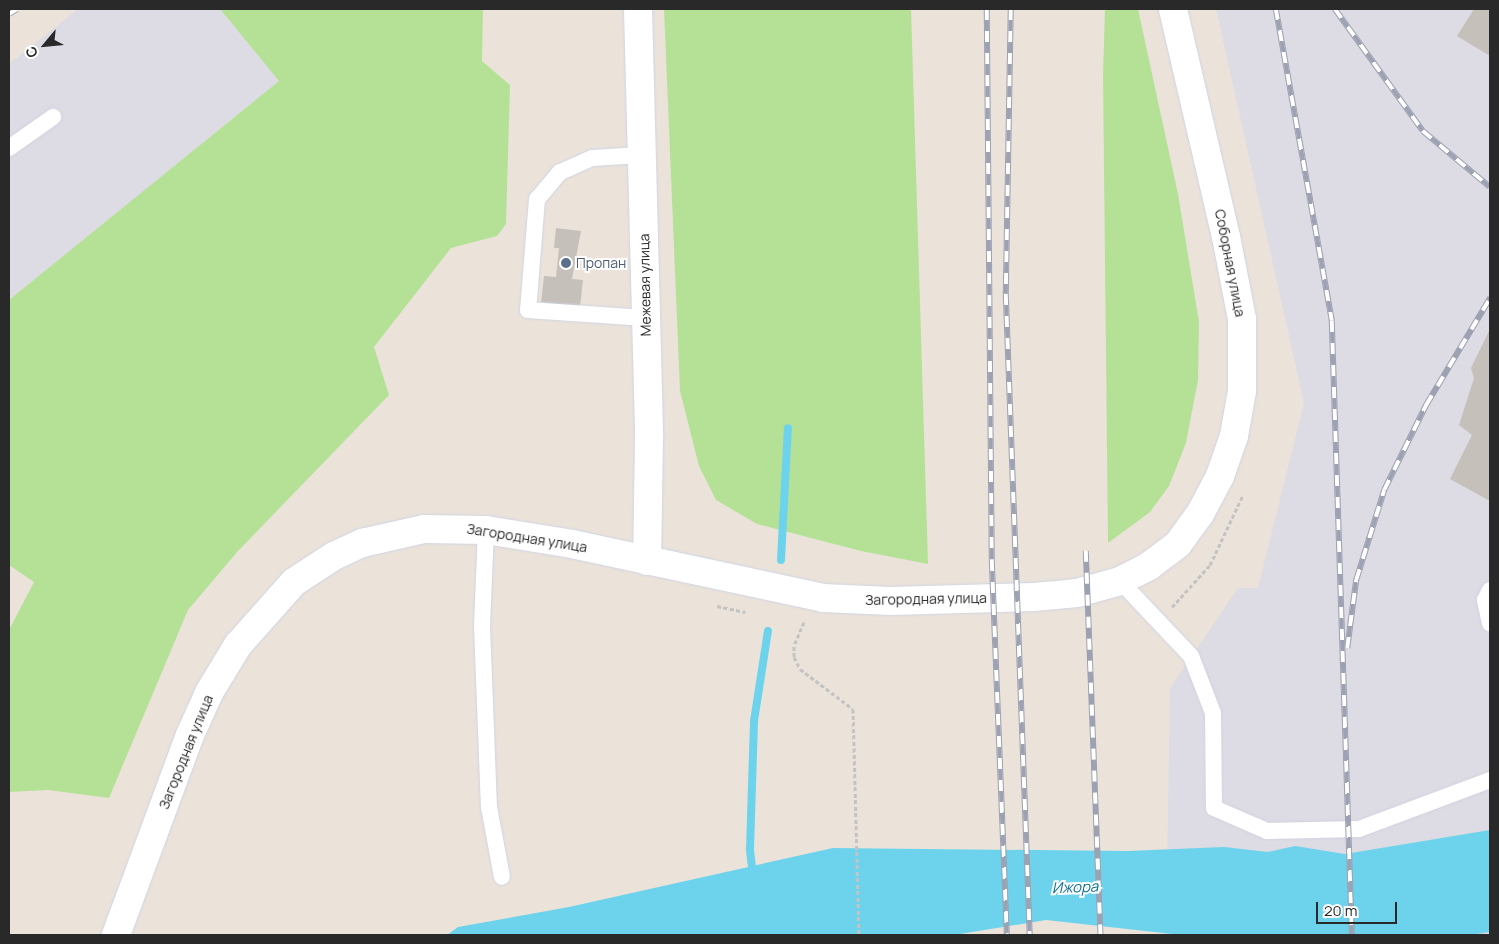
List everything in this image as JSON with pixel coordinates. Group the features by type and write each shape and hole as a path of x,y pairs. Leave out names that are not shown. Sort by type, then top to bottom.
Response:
{"main road":[{"name":"Межевая улица","path":"638,9 649,447 647,561"},
{"name":"Соборная улица","path":"1077,592 1120,581 1149,566 1178,544 1200,514 1220,476 1234,436 1242,390 1242,319 1226,237 1173,9"},
{"name":"Загородная улица","path":"116,935 190,735 210,691 238,645 271,604 314,568 362,544 424,529 486,530 824,598 856,600 1034,597 1077,592"}],"lane":[{"path":"9,148 53,118"},
{"path":"641,155 592,158 560,172 537,199 528,310 645,318"},
{"path":"486,530 482,626 489,807 502,877"},
{"path":"1120,581 1191,656 1213,712 1214,808 1267,831 1359,829 1490,780"},
{"path":"1490,590 1484,600 1490,623"}],"path":[{"path":"804,622 794,646 794,657 800,669 853,709 854,810 859,935"}],"shaded area":[{"path":"78,9 220,9 279,81 9,300 9,64"},
{"path":"1216,9 1490,9 1490,935 1166,935 1170,688 1238,588 1258,588 1304,403"}],"green space":[{"path":"220,9 483,9 482,61 510,85 506,224 497,236 451,248 374,347 389,395 238,551 188,610 109,798 48,790 9,792 9,630 34,582 9,565 9,300 279,81"},
{"path":"664,9 911,9 928,564 861,551 757,524 716,500 699,466 680,391"},
{"path":"1105,9 1138,9 1178,194 1199,322 1198,380 1186,443 1169,486 1150,512 1108,543 1103,75"}],"water":[{"name":"Ижора","path":"1490,830 1490,932 1470,935 1181,935 1046,920 954,935 447,935 458,927 569,907 833,848 1127,851 1224,847 1268,852 1295,846 1345,854"}],"building":[{"path":"1474,9 1490,9 1490,56 1457,36"},
{"name":"Пропан","path":"556,228 581,231 572,279 583,280 580,307 541,302 544,276 556,277 559,248 554,248"},
{"path":"1490,329 1490,501 1450,479 1472,435 1459,425 1474,378 1471,368"}],"waterway":[{"path":"781,560 788,428"},
{"path":"753,875 750,849 754,721 768,631"}],"railway":[{"path":"9,14 17,9"},
{"path":"987,9 992,560 1007,935"},
{"path":"1011,9 1006,294 1030,935"},
{"path":"1276,9 1332,321 1352,935"},
{"path":"1335,9 1423,131 1490,187"},
{"path":"1347,648 1356,580 1384,490 1426,405 1490,298"},
{"path":"1086,551 1101,935"}],"place":[{"name":"Пропан","path":"566,263"}]}
